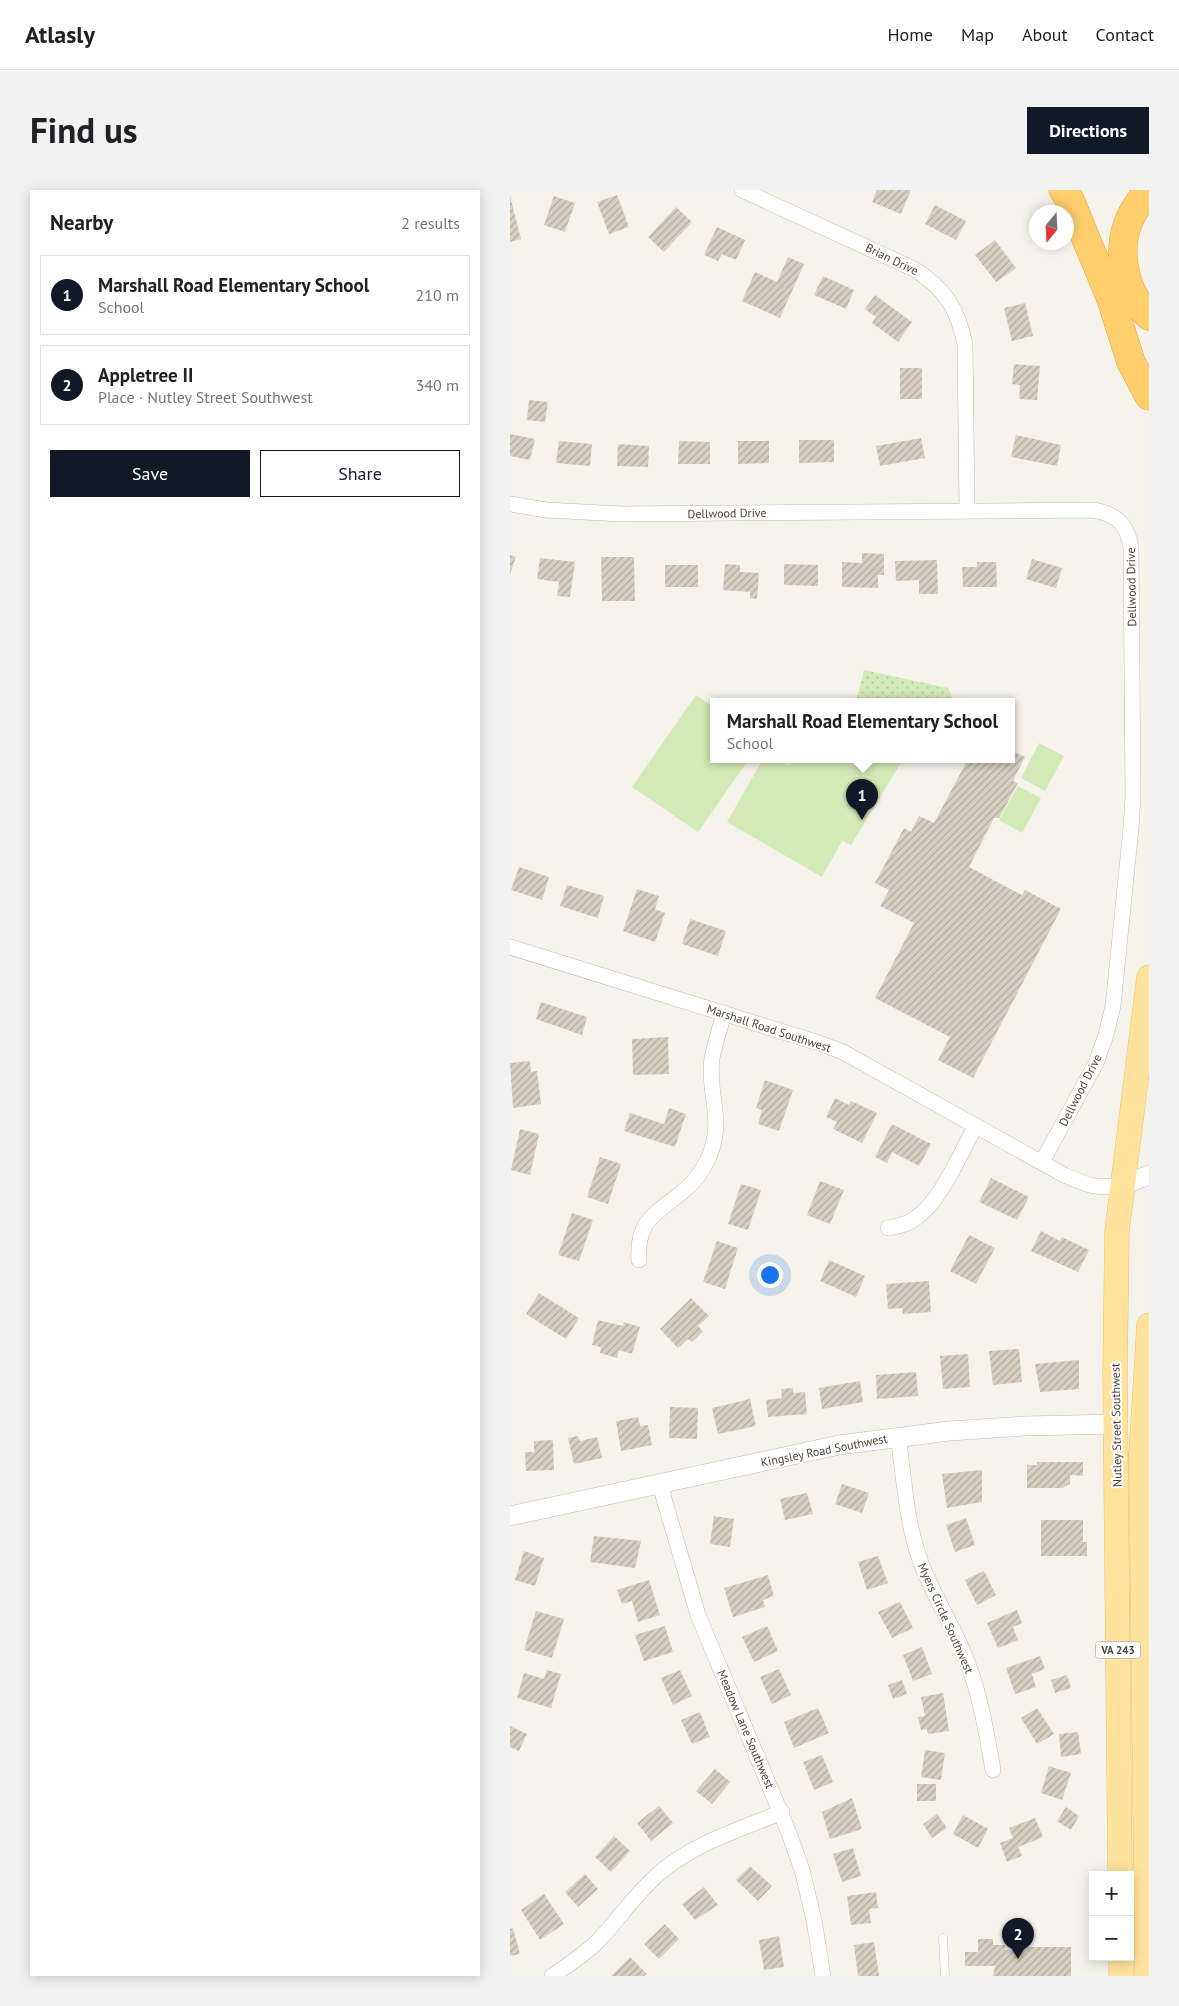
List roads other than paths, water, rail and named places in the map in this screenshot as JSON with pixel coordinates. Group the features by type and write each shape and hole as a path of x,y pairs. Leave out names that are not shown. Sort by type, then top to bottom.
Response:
{"highway":[{"path":"1063,190 1070,200 1122,330 1131,362 1149,396"},
{"path":"1148,190 1136,206 1126,227 1123,254 1132,293 1149,316"},
{"path":"1122,330 1149,367"}],"main road":[{"name":"Nutley Street Southwest","path":"1120,1871 1116,1231 1149,977"},
{"name":"Nutley Street Southwest","path":"1147,1976 1142,1425 1149,1325"},
{"path":"1121,1961 1122,1976"}],"street":[{"name":"Brian Drive","path":"742,190 914,269 930,279 944,293 955,309 965,344 967,510"},
{"name":"Dellwood Drive","path":"510,504 546,510 622,514 1093,510 1105,512 1115,517 1123,525 1129,536 1131,546 1133,797 1113,1006 1106,1035 1096,1063 1042,1162"},
{"name":"Marshall Road Southwest","path":"510,947 843,1052 1042,1162 1086,1184 1100,1188 1123,1184"},
{"path":"639,1260 640,1236 646,1223 656,1212 688,1188 700,1173 709,1156 715,1137 717,1118 712,1078 712,1059 724,1013"},
{"path":"888,1228 903,1225 917,1218 928,1208 976,1126"},
{"path":"1123,1184 1149,1175"},
{"path":"1123,1184 1149,1191"},
{"name":"Kingsley Road Southwest","path":"510,1516 839,1445 898,1436 1025,1426 1142,1425"},
{"name":"Myers Circle Southwest","path":"898,1436 911,1529 919,1558 932,1590 962,1649 976,1685 985,1720 993,1770"},
{"name":"Meadow Lane Southwest","path":"660,1484 698,1614 720,1672 782,1812 802,1870 814,1920 823,1976"},
{"path":"552,1976 574,1962 597,1942 637,1894 678,1859 702,1845 782,1812"}],"lane":[{"path":"943,1938 945,1976"}],"place":[{"name":"Marshall Road Elementary School","path":"862,820"},
{"name":"Appletree II","path":"1018,1959"}]}
